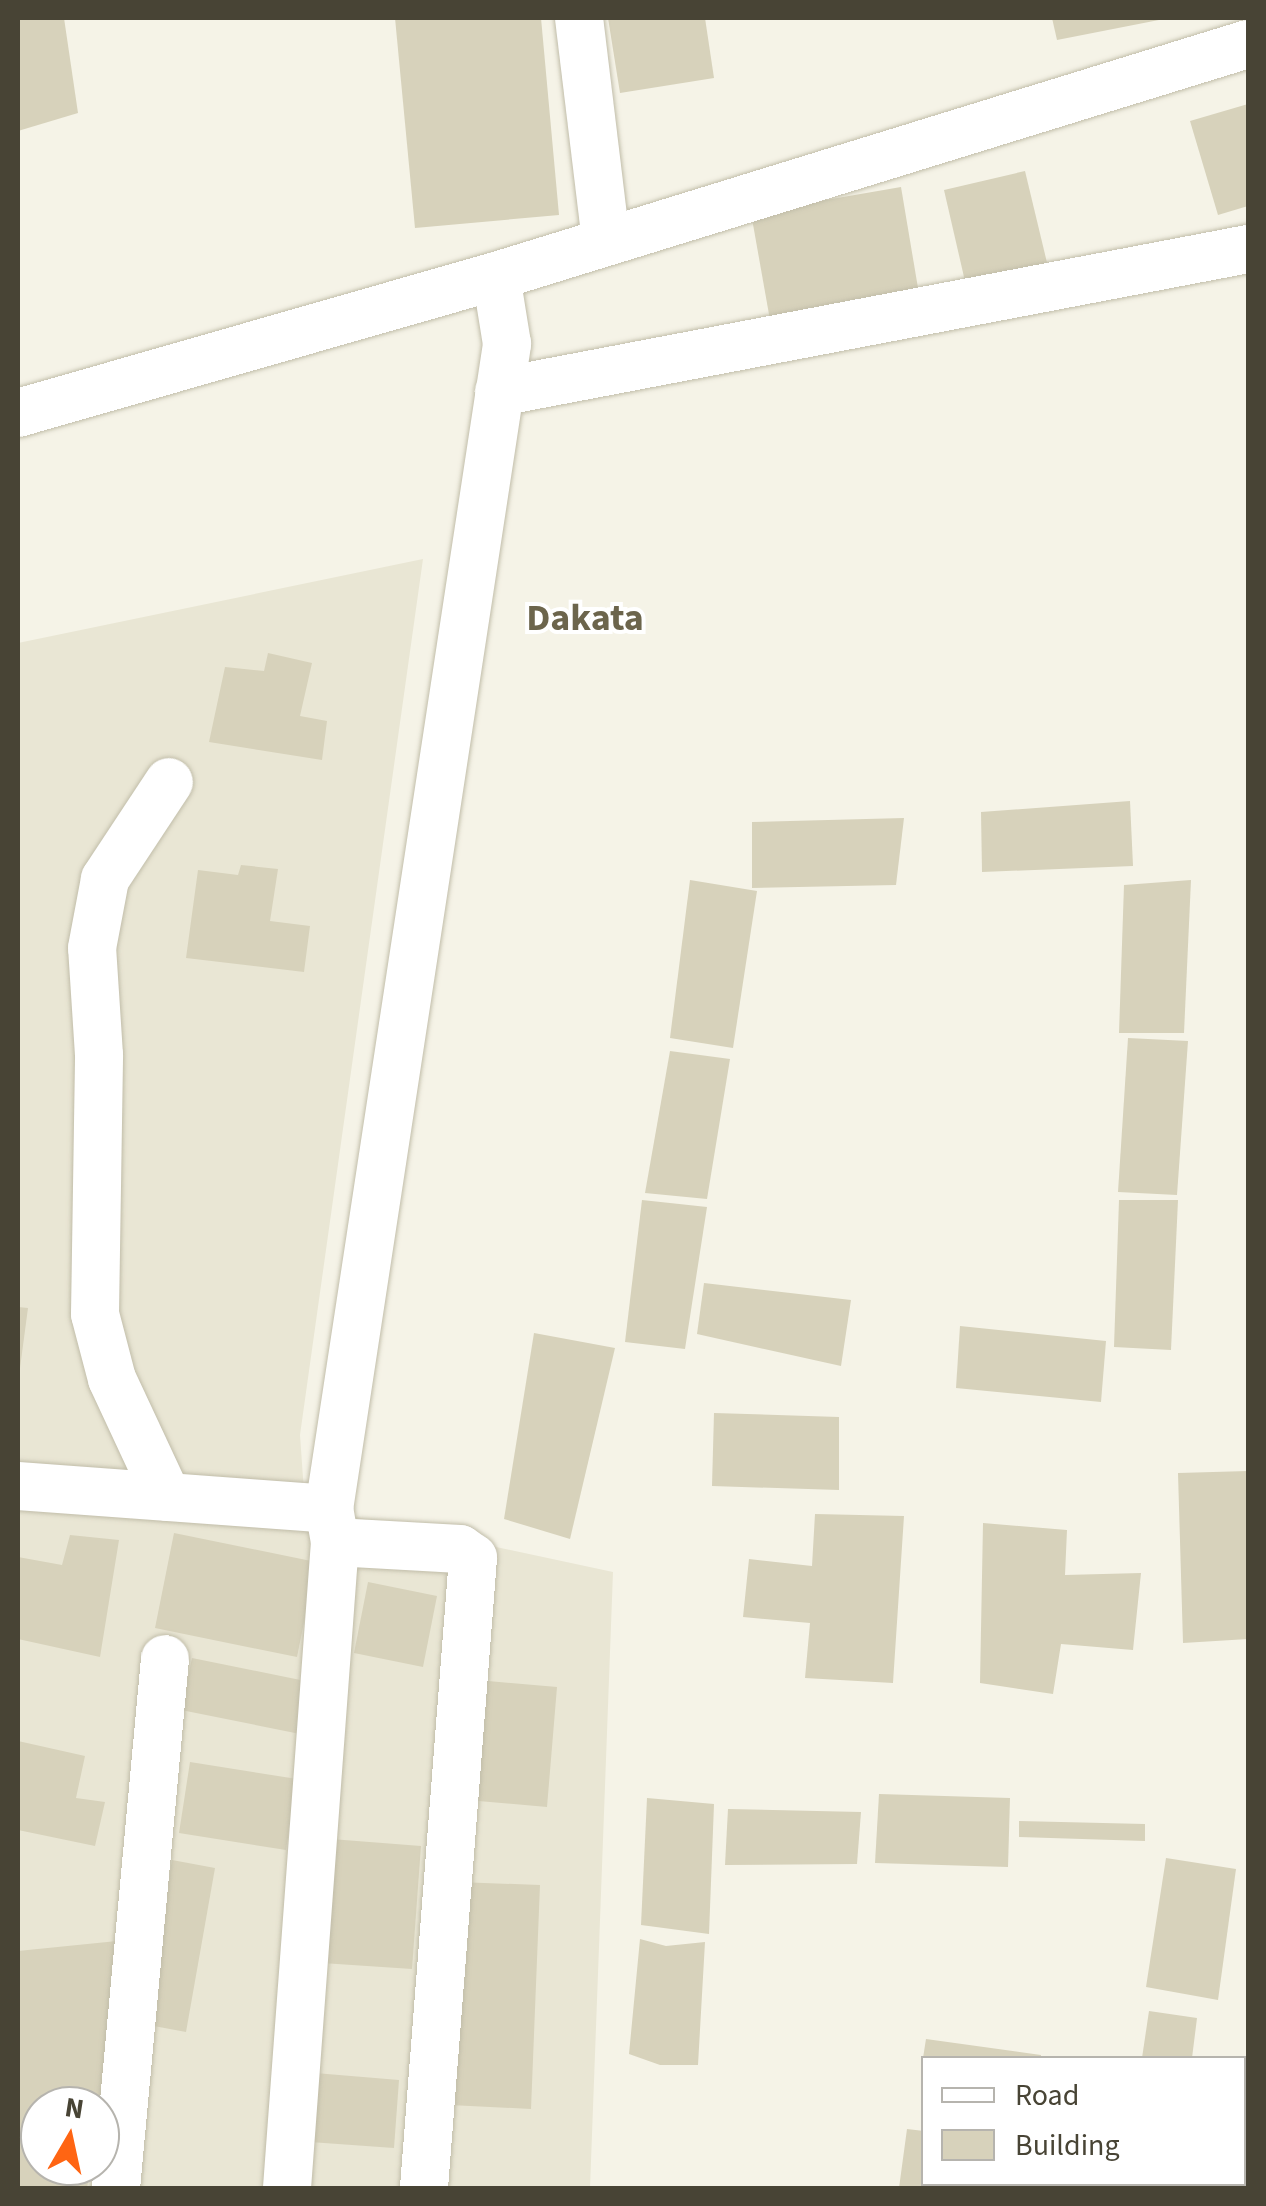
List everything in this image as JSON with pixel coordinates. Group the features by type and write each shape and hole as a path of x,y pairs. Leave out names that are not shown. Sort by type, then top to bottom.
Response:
{"street":[{"path":"579,18 606,241"},
{"path":"18,413 496,276 1241,36"},
{"path":"499,392 1248,249"},
{"path":"287,2188 332,1526 506,344 496,276"},
{"path":"167,1497 112,1379 95,1314 98,1055 92,948 105,879 169,782"},
{"path":"18,1486 167,1497 460,1549 473,1558 424,2188"},
{"path":"116,2188 166,1659"}],"shaded area":[{"path":"423,559 300,1435 305,1506 613,1572 590,2188 18,2188 18,643"}],"building":[{"path":"18,18 64,18 78,113 18,131"},
{"path":"395,18 541,18 559,215 415,228"},
{"path":"608,18 705,18 714,78 620,93"},
{"path":"1052,18 1164,18 1164,19 1057,40"},
{"path":"1248,104 1248,206 1218,215 1190,121"},
{"path":"1025,171 1049,271 967,290 944,190"},
{"path":"901,187 919,294 770,320 751,213"},
{"path":"268,653 312,663 300,716 327,721 322,760 209,742 225,667 264,671"},
{"path":"1130,801 1133,866 982,872 981,812"},
{"path":"904,818 896,885 752,888 752,822"},
{"path":"241,865 278,869 270,921 310,926 304,972 186,958 198,870 238,875"},
{"path":"690,880 757,891 733,1048 670,1038"},
{"path":"1191,880 1184,1033 1119,1033 1124,885"},
{"path":"1128,1038 1188,1041 1177,1195 1118,1192"},
{"path":"670,1051 730,1059 707,1199 645,1193"},
{"path":"642,1200 707,1207 685,1349 625,1342"},
{"path":"1119,1200 1178,1200 1171,1350 1114,1347"},
{"path":"704,1283 851,1300 841,1366 697,1334"},
{"path":"18,1307 28,1308 20,1368 18,1368"},
{"path":"960,1326 1106,1341 1101,1402 956,1388"},
{"path":"534,1333 615,1348 570,1539 504,1519"},
{"path":"714,1413 839,1417 839,1490 712,1486"},
{"path":"1248,1471 1248,1639 1183,1643 1178,1473"},
{"path":"815,1514 904,1516 893,1683 805,1678 810,1623 743,1617 749,1559 812,1566"},
{"path":"983,1523 1067,1530 1065,1575 1141,1573 1133,1650 1061,1644 1053,1694 980,1683"},
{"path":"174,1533 316,1562 297,1657 155,1628"},
{"path":"70,1535 119,1540 100,1657 18,1639 18,1557 62,1565"},
{"path":"368,1582 437,1596 423,1667 354,1653"},
{"path":"192,1658 315,1683 305,1735 181,1710"},
{"path":"477,1680 557,1687 547,1807 467,1800"},
{"path":"18,1741 85,1756 76,1798 105,1802 95,1846 18,1830"},
{"path":"190,1762 297,1779 286,1850 179,1833"},
{"path":"879,1794 1010,1798 1008,1867 875,1863"},
{"path":"647,1798 714,1804 709,1934 641,1925"},
{"path":"728,1809 861,1812 857,1864 725,1865"},
{"path":"1019,1821 1145,1824 1145,1841 1019,1837"},
{"path":"331,1839 421,1846 412,1969 322,1963"},
{"path":"1166,1858 1236,1869 1218,2000 1146,1987"},
{"path":"172,1860 215,1868 186,2032 143,2024"},
{"path":"458,1882 540,1885 531,2109 450,2105"},
{"path":"640,1939 666,1946 705,1942 698,2065 660,2065 629,2054"},
{"path":"117,1941 103,2086 20,2086 20,2186 87,2188 18,2188 18,1951"},
{"path":"1149,2011 1197,2018 1192,2056 1142,2056"},
{"path":"926,2039 1041,2055 1041,2056 923,2056"},
{"path":"315,2073 399,2080 394,2148 310,2142"},
{"path":"907,2129 921,2131 921,2186 1012,2186 1011,2188 899,2188"}],"district":[{"name":"Dakata","path":"585,619"}]}
